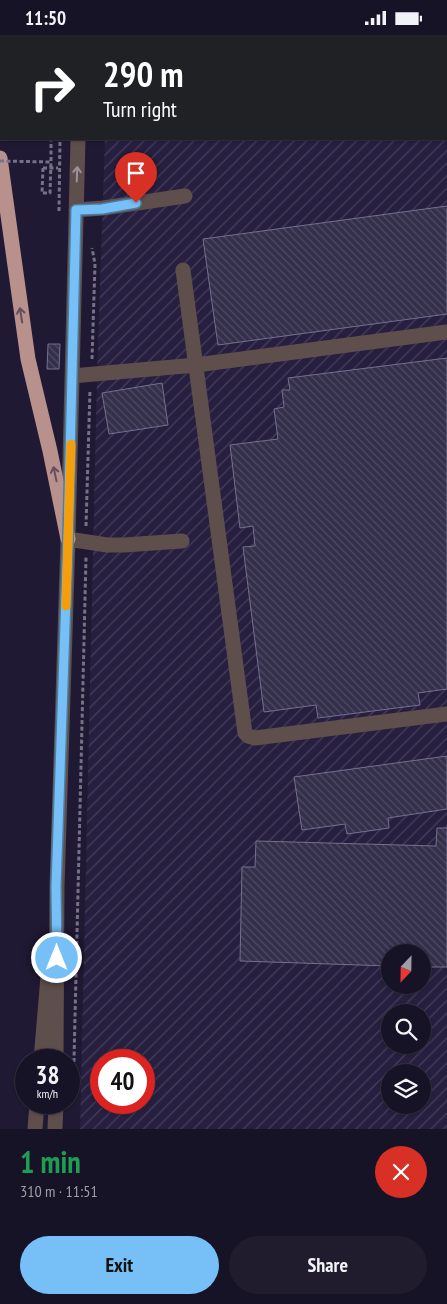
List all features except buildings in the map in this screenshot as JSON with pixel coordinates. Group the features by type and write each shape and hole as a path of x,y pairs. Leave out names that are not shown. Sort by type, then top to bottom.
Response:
{"highway":[{"path":"0,159 28,359 50,451 68,539"}],"street":[{"path":"56,1049 56,887 68,539 78,140"},
{"path":"76,210 102,209 185,196"},
{"path":"183,270 245,733 255,738 447,714"},
{"path":"72,376 196,365 447,332"},
{"path":"68,539 124,545 182,541"},
{"path":"42,1049 56,887"},
{"path":"35,1129 36,1114"},
{"path":"55,1129 56,1114"}],"path":[{"path":"51,140 51,162 50,193 42,193 43,168 58,168"},
{"path":"58,218 60,140"},
{"path":"0,159 51,162"},
{"path":"74,1049 90,375 95,264 92,248"}],"shaded area":[{"path":"105,140 447,140 447,1129 80,1129 97,375"}],"slow traffic":[{"path":"66,606 71,444"}],"route":[{"path":"57,958 56,887 72,415 76,210 102,209 136,203"}]}
